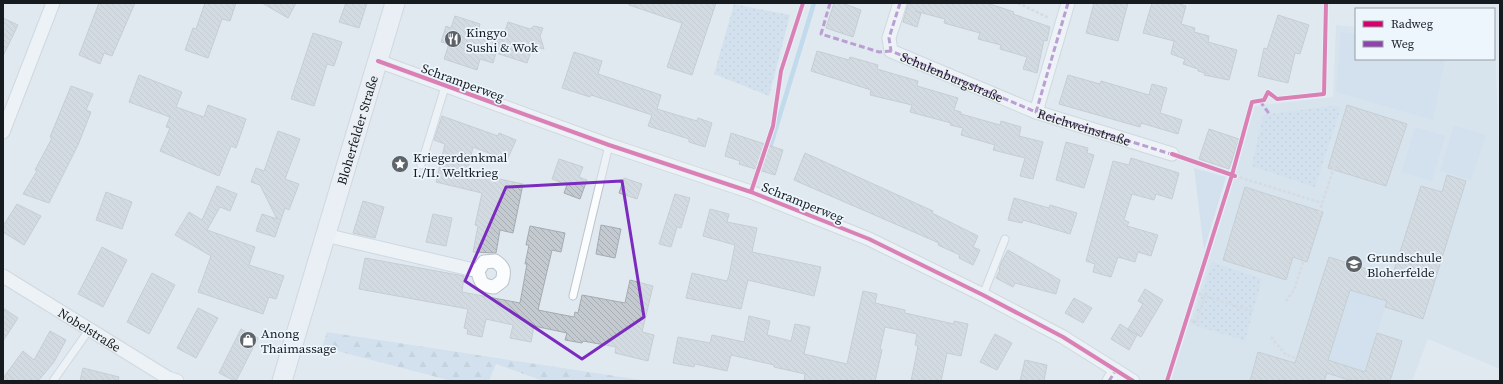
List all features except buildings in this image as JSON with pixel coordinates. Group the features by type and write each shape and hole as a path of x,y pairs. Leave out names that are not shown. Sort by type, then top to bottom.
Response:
{"street":[{"path":"3,132 53,3"},
{"name":"Bloherfelder Straße","path":"282,381 395,3"},
{"name":"Schulenburgstraße","path":"900,3 890,38 891,51 1036,112"},
{"name":"Reichweinstraße","path":"1068,3 1036,112 1172,154"},
{"name":"Schramperweg","path":"378,61 445,87 609,145 777,202 869,239 983,295 1063,338 1112,376 1133,381"},
{"path":"325,235 478,271"},
{"name":"Nobelstraße","path":"3,276 171,380"}],"lane":[{"path":"421,165 445,87"},
{"path":"573,296 609,145"},
{"path":"983,295 1005,239"},
{"path":"53,381 89,330"}],"path":[{"path":"1018,3 1062,24"},
{"path":"1286,301 1294,290 1334,164"},
{"path":"1235,176 1322,203"},
{"path":"1194,292 1253,311"},
{"path":"1186,318 1196,322 1205,296"},
{"path":"1271,337 1286,354 1296,358"}],"highlighted area":[{"path":"622,181 644,317 582,359 465,281 506,187"}],"shaded area":[{"name":"Grundschule Bloherfelde","path":"1336,25 1355,27 1355,60 1495,60 1495,39 1500,189 1500,369 1428,339 1412,381 1171,381 1235,176 1255,106 1333,97"}],"green space":[{"path":"734,4 790,15 769,96 714,74"},
{"path":"1341,32 1355,34 1355,60 1445,60 1433,120 1336,92"},
{"path":"1333,106 1341,108 1315,187 1252,166 1263,115"},
{"path":"1454,126 1486,135 1471,180 1440,171"},
{"path":"1415,127 1445,136 1432,181 1402,172"},
{"path":"1194,168 1226,177 1204,250"},
{"path":"1212,262 1262,279 1245,341 1191,324"},
{"path":"1350,290 1387,301 1365,372 1328,360"},
{"path":"327,332 648,381 543,381 496,364 489,381 452,381 322,347"}],"waterway":[{"path":"769,151 814,3"}],"marked path":[{"path":"830,3 821,34 879,52 891,51"},
{"path":"900,3 889,38 891,51 1036,112"},
{"path":"1068,3 1036,112 1174,155"},
{"path":"1260,101 1270,115"},
{"path":"1109,381 1116,370"}],"cycle path":[{"path":"751,192 773,126 781,71 803,3"},
{"path":"1167,381 1232,175 1252,102 1264,100 1268,92 1277,99 1324,94 1326,3"},
{"path":"378,61 609,145 751,192 869,239 983,295 1063,337 1133,381"},
{"path":"1172,154 1235,176"}],"place":[{"name":"Kingyo Sushi & Wok","path":"453,39"},
{"name":"Kriegerdenkmal I./II. Weltkrieg","path":"400,164"},
{"name":"Grundschule Bloherfelde","path":"1354,264"},
{"name":"Anong Thaimassage","path":"248,340"}]}
